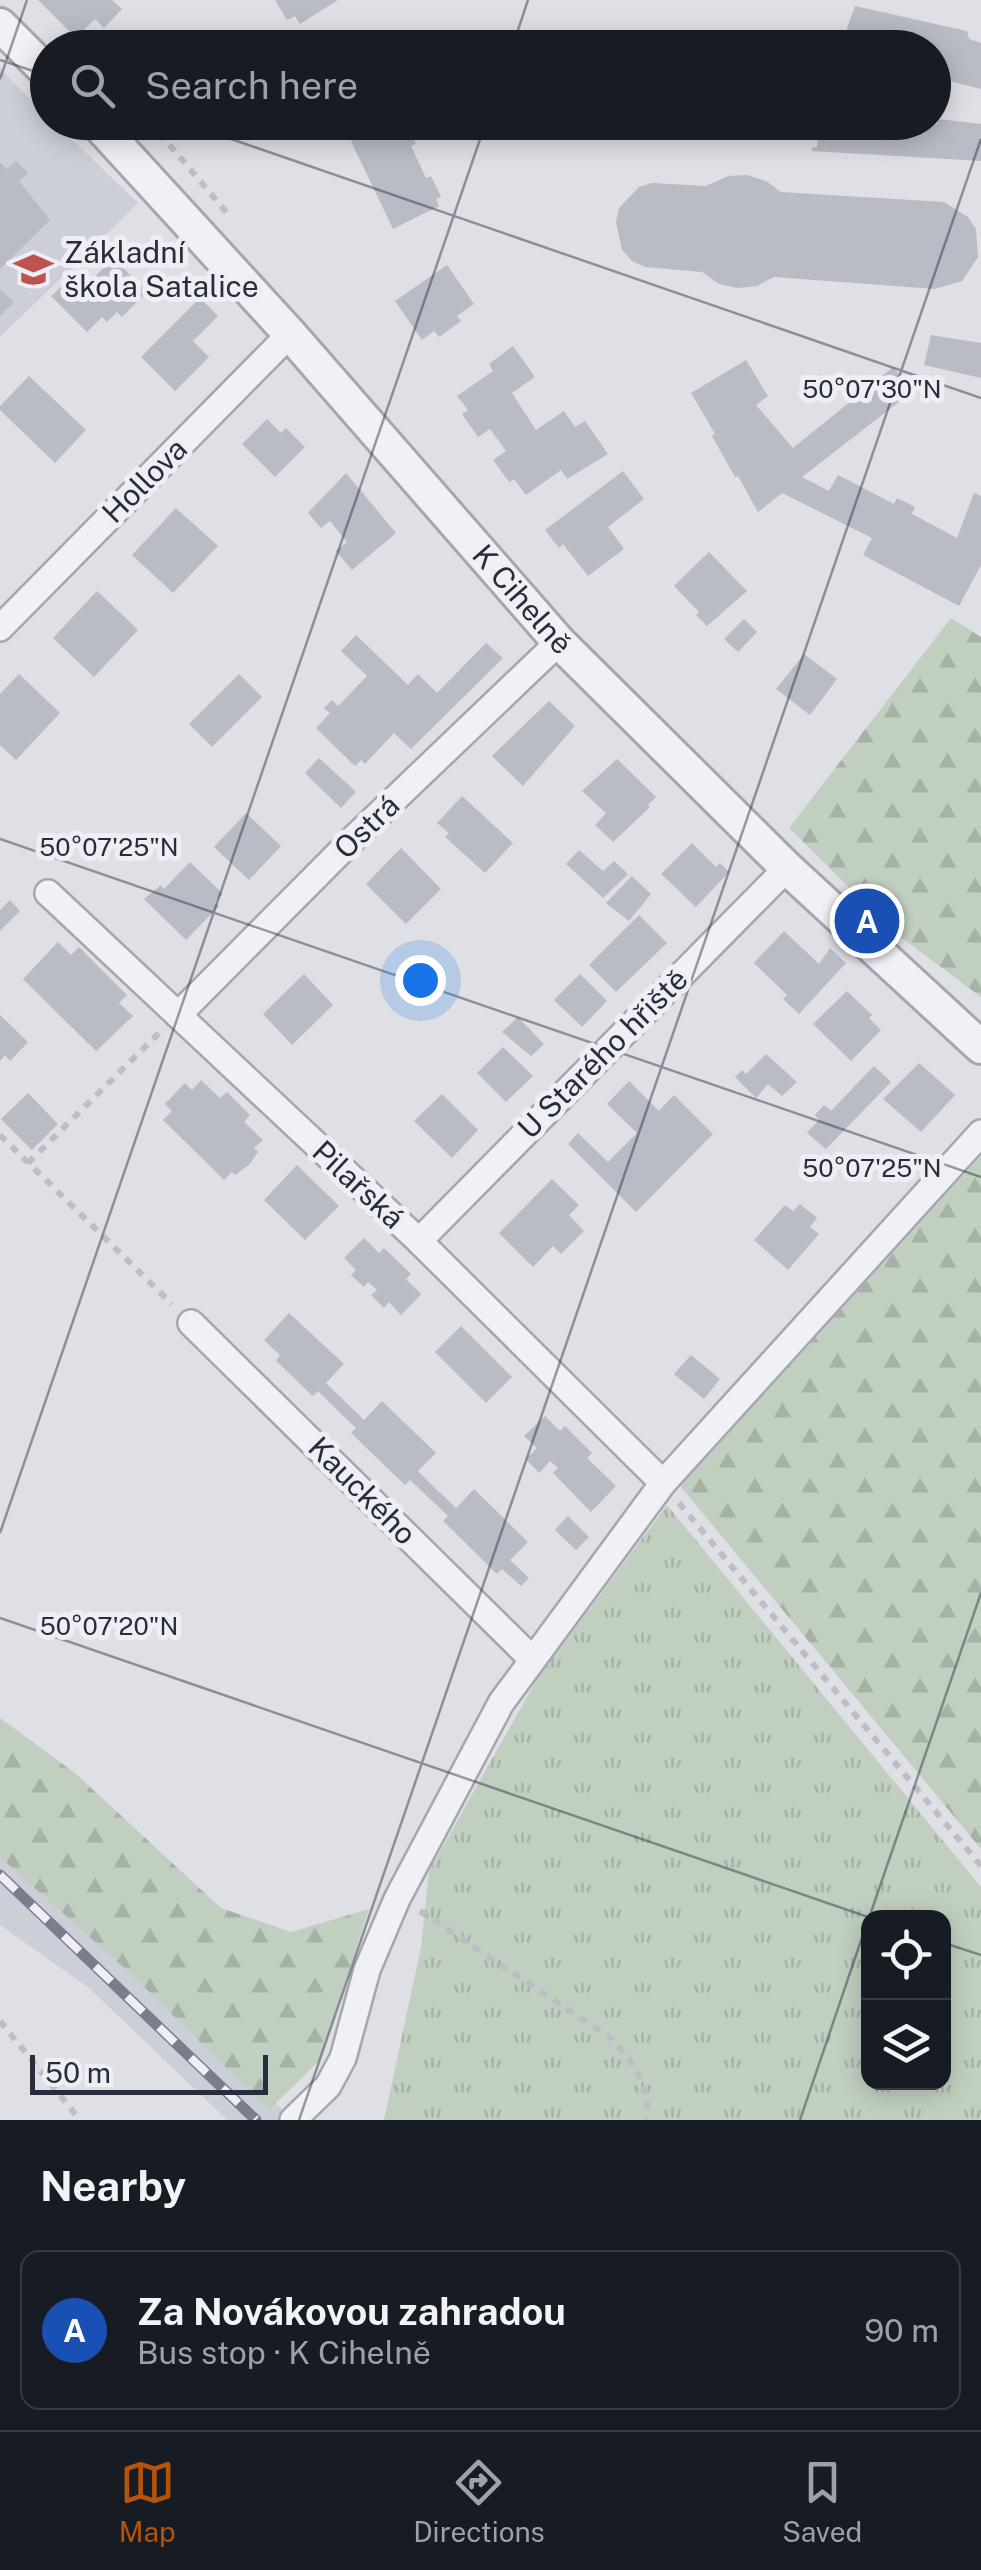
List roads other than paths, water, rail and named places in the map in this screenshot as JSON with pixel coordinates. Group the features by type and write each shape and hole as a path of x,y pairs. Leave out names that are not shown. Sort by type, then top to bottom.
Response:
{"street":[{"path":"0,25 30,54"},
{"name":"K Cihelně","path":"112,140 290,334 559,642 787,868 981,1047"},
{"name":"Hollova","path":"0,628 290,334"},
{"name":"Ostrá","path":"178,1015 559,642"},
{"name":"U Starého hřiště","path":"419,1241 787,868"},
{"name":"Pilařská","path":"48,893 419,1241 662,1482"},
{"path":"293,2120 328,2086 343,2058 367,1970 397,1899 490,1722 532,1659 662,1482 981,1133"},
{"name":"Kauckého","path":"191,1323 532,1659"}],"railway":[{"path":"0,1875 256,2120"}],"place":[{"name":"Základní škola Satalice","path":"34,270"},
{"name":"Za Novákovou zahradou","path":"867,921"}]}
